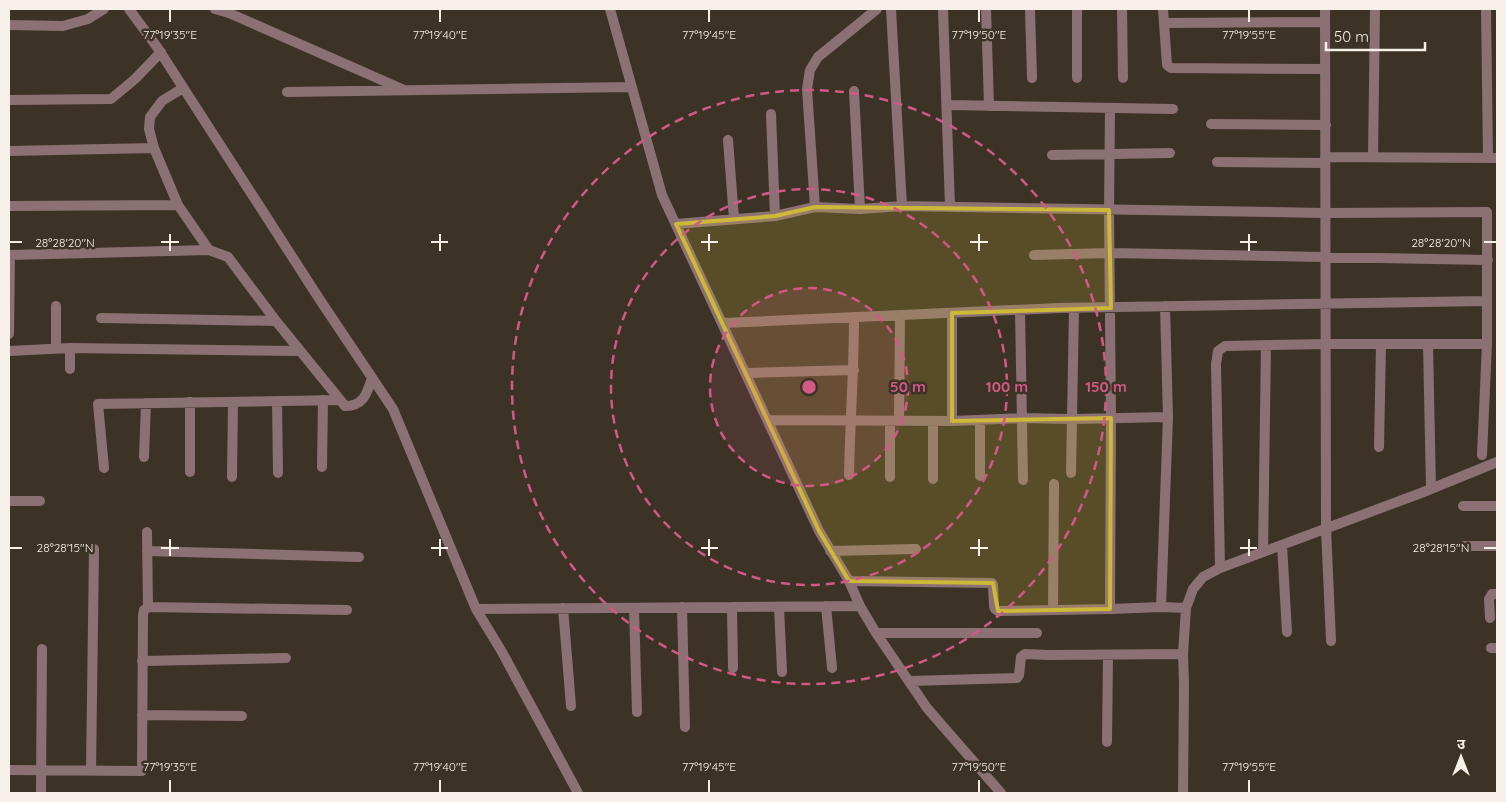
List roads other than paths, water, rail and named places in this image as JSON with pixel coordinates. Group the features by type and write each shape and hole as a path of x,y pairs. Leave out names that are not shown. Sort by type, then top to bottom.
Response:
{"street":[{"path":"9,25 63,26 88,19 104,9"},
{"path":"129,9 160,52 393,410 476,609 502,652 578,793"},
{"path":"215,9 229,12 405,90"},
{"path":"610,9 662,194 819,531 849,581 860,606 876,633 927,708 1001,793"},
{"path":"815,207 807,89 810,70 818,57 877,9"},
{"path":"891,9 902,206"},
{"path":"944,9 950,206"},
{"path":"986,9 989,106"},
{"path":"1030,9 1032,78"},
{"path":"1077,9 1077,78"},
{"path":"1122,9 1123,78"},
{"path":"1163,9 1167,65 1171,68 1325,70"},
{"path":"1325,9 1326,528 1331,641"},
{"path":"1373,157 1375,9"},
{"path":"1217,162 1373,157 1492,158 1486,9"},
{"path":"1164,23 1325,22"},
{"path":"9,100 111,99 135,79 160,52"},
{"path":"286,92 632,87"},
{"path":"183,88 162,101 150,116 149,129 154,148 178,205 210,250"},
{"path":"854,91 860,209"},
{"path":"947,105 1173,109"},
{"path":"1110,108 1110,609"},
{"path":"771,114 775,216"},
{"path":"1211,124 1326,125"},
{"path":"728,140 734,219"},
{"path":"9,151 154,148"},
{"path":"1052,155 1170,154"},
{"path":"9,206 178,205"},
{"path":"676,224 775,216 815,207 860,209 902,206 950,206 1326,213 1487,212 1487,344 1482,455"},
{"path":"9,334 10,255 210,250 228,257 276,321 345,406 351,406 364,398 372,378"},
{"path":"1034,254 1488,260"},
{"path":"723,323 1074,308 1487,301"},
{"path":"56,306 56,349"},
{"path":"1161,607 1168,417 1165,306"},
{"path":"1071,474 1074,308"},
{"path":"1020,310 1023,480"},
{"path":"952,313 952,421"},
{"path":"890,477 900,315"},
{"path":"849,475 850,421 854,370 854,317"},
{"path":"101,318 276,321"},
{"path":"1379,447 1381,344"},
{"path":"1428,344 1431,489"},
{"path":"1220,568 1216,364 1218,351 1225,346 1487,344"},
{"path":"1263,552 1266,345"},
{"path":"9,351 70,348 300,351"},
{"path":"70,348 70,369"},
{"path":"747,373 854,370"},
{"path":"322,467 323,400"},
{"path":"104,468 98,404 339,400"},
{"path":"277,401 278,473"},
{"path":"190,402 190,472"},
{"path":"232,402 232,477"},
{"path":"144,457 146,403"},
{"path":"768,420 952,421 1021,418 1168,417"},
{"path":"980,420 980,476"},
{"path":"933,479 934,421"},
{"path":"1182,793 1183,654 1186,608 1193,589 1203,577 1220,568 1431,489 1497,462"},
{"path":"1054,484 1054,609"},
{"path":"9,501 40,501"},
{"path":"1463,506 1497,506"},
{"path":"146,532 148,607"},
{"path":"1282,545 1287,632"},
{"path":"1464,546 1497,546"},
{"path":"91,771 94,549"},
{"path":"830,551 916,549"},
{"path":"147,551 359,557"},
{"path":"849,581 992,583 994,606 998,611 1186,608"},
{"path":"1490,618 1490,599 1492,594 1497,594"},
{"path":"826,606 832,668"},
{"path":"476,609 860,606"},
{"path":"9,770 142,771 143,615 144,610 148,607 346,610"},
{"path":"682,607 685,727"},
{"path":"732,607 733,668"},
{"path":"779,607 782,672"},
{"path":"563,608 571,706"},
{"path":"634,608 637,712"},
{"path":"876,633 1037,634"},
{"path":"41,793 42,649"},
{"path":"909,681 1017,678 1021,657 1025,654 1183,654"},
{"path":"1107,742 1108,655"},
{"path":"142,661 286,658"},
{"path":"142,715 242,716"}]}
